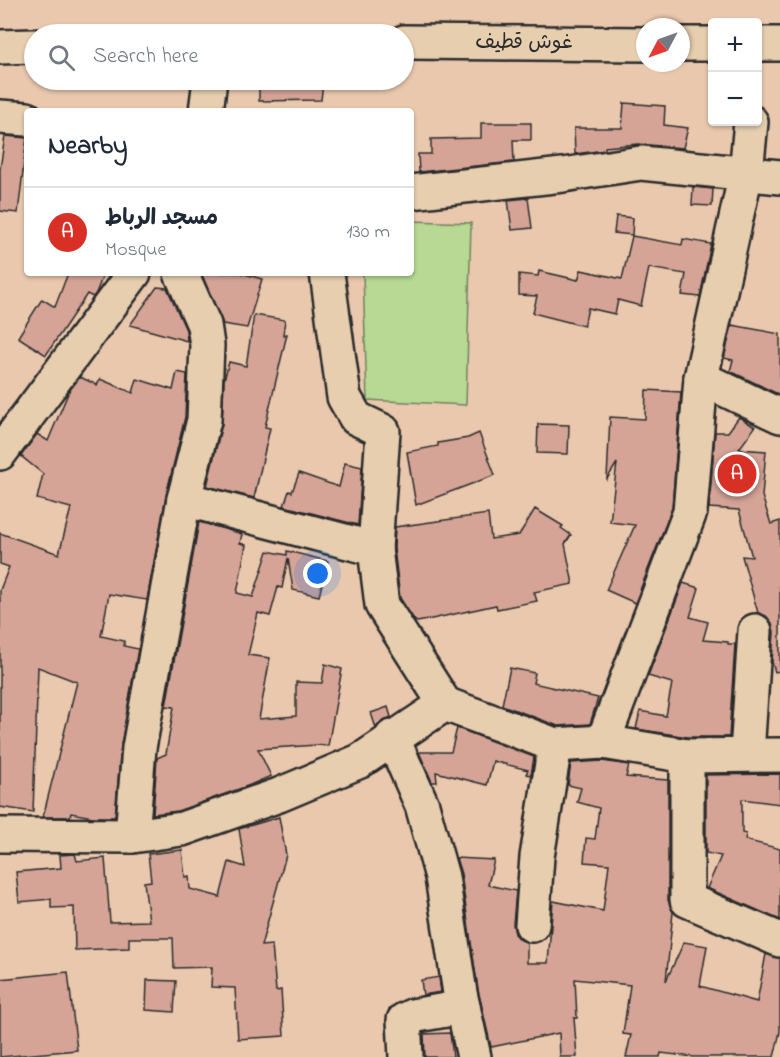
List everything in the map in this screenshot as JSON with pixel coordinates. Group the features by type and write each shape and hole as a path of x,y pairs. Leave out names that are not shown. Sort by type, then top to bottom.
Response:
{"street":[{"name":"غوش قطيف","path":"414,42 636,44"},
{"path":"690,44 708,44"},
{"path":"0,47 24,46"},
{"path":"206,108 209,90"},
{"path":"0,117 24,118"},
{"path":"603,742 690,512 701,378 746,173 751,126"},
{"path":"414,192 563,175 640,163 780,177"},
{"path":"0,453 132,276"},
{"path":"132,836 139,748 184,499 204,420 207,345 204,325 182,276"},
{"path":"327,276 344,397 356,418 383,431 375,549 382,605 445,704 555,744 603,742 687,756 780,755"},
{"path":"701,378 780,416"},
{"path":"184,499 375,549"},
{"path":"747,754 755,631"},
{"path":"0,835 132,836 182,829 279,795 360,761 392,737 445,704"},
{"path":"392,737 422,805 442,877 463,1007 474,1057"},
{"path":"532,925 537,857 555,744"},
{"path":"687,756 687,900 780,940"},
{"path":"406,1057 404,1020 412,1016 463,1007"}],"green space":[{"path":"414,221 471,223 466,405 367,400 363,276 414,276"}],"building":[{"path":"259,90 322,90 321,100 259,101"},
{"path":"624,103 665,106 664,125 688,128 683,148 638,144 605,147 605,150 575,154 574,128 622,128"},
{"path":"481,123 531,123 531,140 513,140 514,162 419,172 418,154 431,154 431,139 481,138"},
{"path":"5,136 24,138 24,163 18,213 0,211 0,169"},
{"path":"693,187 713,189 712,206 692,205"},
{"path":"528,198 532,228 512,230 508,200"},
{"path":"616,216 633,218 632,235 614,233"},
{"path":"632,236 682,245 683,239 711,244 700,297 682,295 686,274 649,268 641,306 618,300 615,314 588,308 584,326 533,313 537,296 519,295 519,274 538,276 539,271 578,280 581,270 622,279"},
{"path":"67,276 103,276 96,293 93,297 87,294 46,355 18,337 42,299 55,307"},
{"path":"202,276 252,276 262,279 247,328 223,324"},
{"path":"157,287 167,288 186,330 187,341 130,325"},
{"path":"254,315 285,320 283,335 287,334 265,427 270,428 254,498 207,486 222,424 224,380 229,362 246,366"},
{"path":"732,325 780,334 780,395 730,371 733,360 724,358"},
{"path":"177,372 187,374 185,417 166,496 147,600 109,594 101,636 124,641 124,646 138,649 121,745 115,817 93,817 71,813 70,817 43,817 77,682 38,667 33,812 0,807 0,590 9,567 0,564 0,533 59,554 71,508 37,499 43,474 21,456 37,434 48,441 69,391 80,377 97,385 100,379 133,393 137,379 173,390"},
{"path":"646,390 681,392 672,508 635,603 606,590 635,525 610,522 617,463 607,479 610,417 645,419"},
{"path":"739,417 755,427 739,449 766,451 762,496 771,524 780,521 780,671 775,672 772,662 774,632 772,623 766,616 758,613 742,556 752,557 739,510 709,508 715,432 728,432"},
{"path":"538,424 569,425 568,454 537,453"},
{"path":"479,433 495,475 416,505 407,452 438,446 438,443 468,438"},
{"path":"345,463 362,467 358,525 284,506 299,473 339,487"},
{"path":"535,509 563,526 561,528 571,535 565,544 573,584 534,592 537,601 497,609 496,605 415,621 400,598 394,548 395,527 488,514 491,539 519,535"},
{"path":"199,522 242,534 240,543 246,545 237,593 253,597 268,551 287,555 287,551 328,561 319,596 293,590 288,558 282,588 278,587 270,616 258,613 248,655 270,658 259,719 296,716 296,682 322,683 325,664 342,669 328,746 258,749 271,776 178,811 153,814 157,758 166,754 174,707 166,706"},
{"path":"683,583 699,588 690,617 708,622 703,640 735,644 729,737 688,737 636,729 640,711 666,716 672,683 648,676"},
{"path":"510,668 535,673 533,683 598,698 590,724 558,726 502,705"},
{"path":"388,707 391,717 376,728 371,713"},
{"path":"457,728 534,757 531,775 526,774 528,770 493,761 487,785 436,772 437,782 432,782 419,752 451,752"},
{"path":"602,761 629,765 626,777 668,780 668,900 673,912 666,981 684,942 707,946 700,986 757,1002 766,954 780,958 780,1032 774,1057 694,1057 661,1053 660,1057 626,1057 631,1035 623,1034 630,985 575,979 577,1018 574,1018 577,1057 560,1057 559,1033 491,1047 478,990 461,874 456,858 494,860 488,885 516,891 513,924 515,934 527,942 527,963 548,963 553,901 603,911 609,864 584,862 586,838 595,839 599,808 577,802 581,788 568,785 571,763"},
{"path":"780,774 780,804 742,799 742,833 746,834 745,840 780,849 780,920 707,888 721,856 706,853 706,775"},
{"path":"279,817 286,855 261,946 272,945 276,991 281,990 284,1036 238,1039 235,988 211,987 212,967 174,968 173,938 129,938 129,948 75,950 74,907 51,908 51,899 19,902 16,872 61,868 60,855 75,854 77,861 105,858 110,922 149,921 144,882 151,881 148,854 182,850 185,877 189,876 190,889 220,897 229,862 245,867 239,829"},
{"path":"68,972 77,1050 0,1057 0,979"},
{"path":"439,977 441,992 423,995 421,980"},
{"path":"147,980 176,981 174,1012 146,1010"},
{"path":"450,1033 453,1057 425,1057 424,1034"}],"place":[{"name":"مسجد الرباط","path":"737,474"}]}
